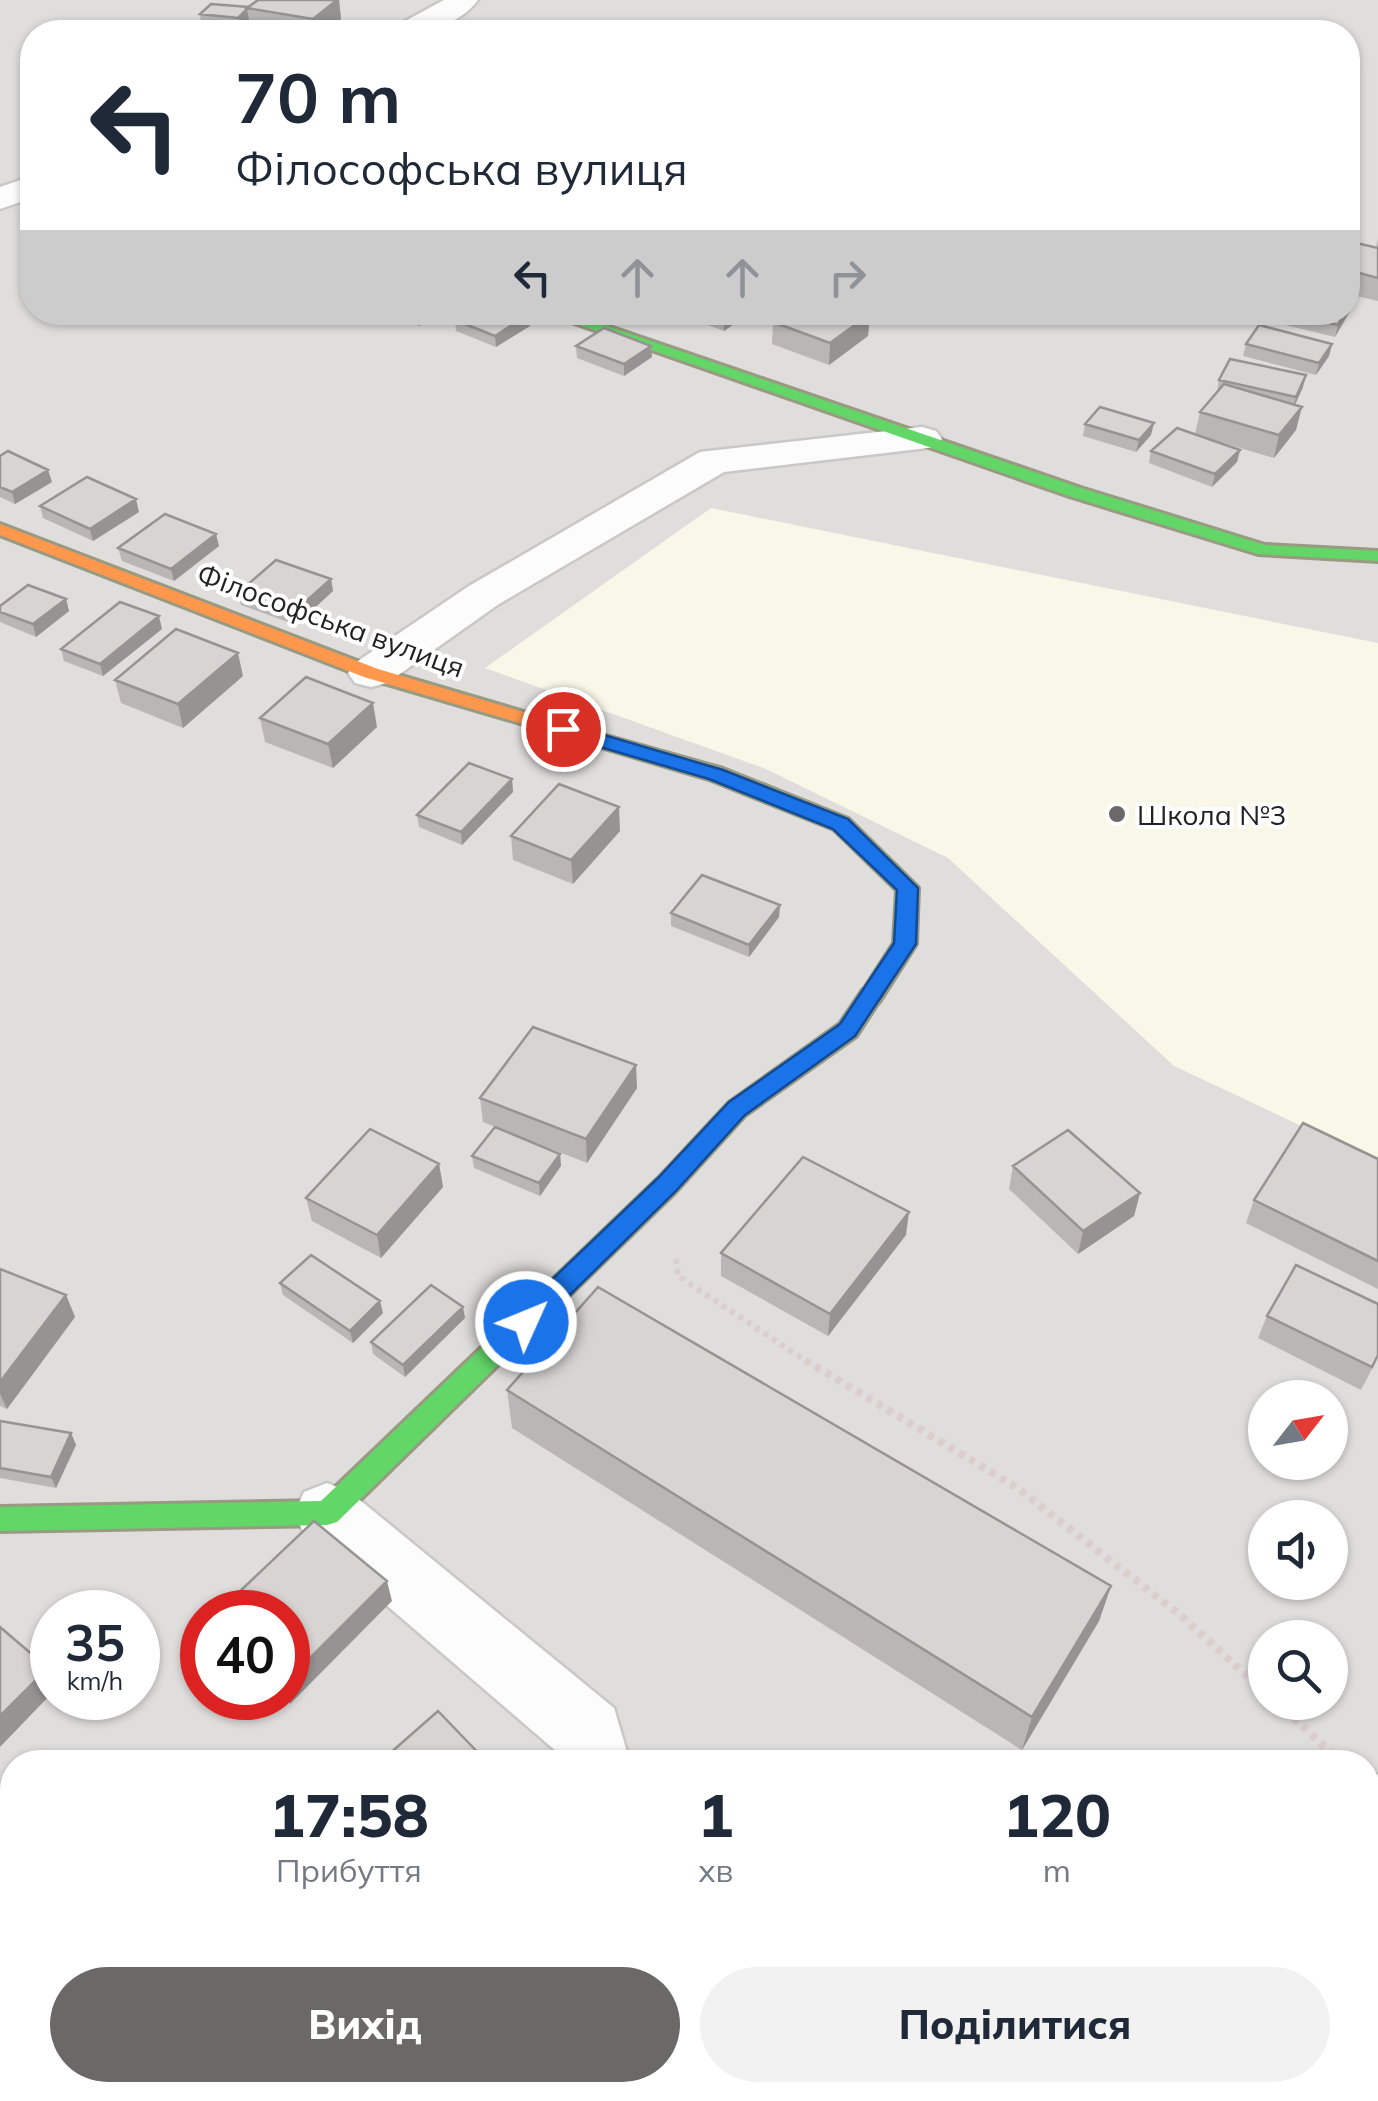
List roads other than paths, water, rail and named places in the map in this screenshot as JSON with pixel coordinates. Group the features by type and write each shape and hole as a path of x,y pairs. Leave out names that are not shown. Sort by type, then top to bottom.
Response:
{"street":[{"path":"428,20 463,0"},
{"path":"588,325 1264,550 1378,556"},
{"path":"371,673 484,594 714,461 922,439"},
{"name":"Філософська вулиця","path":"0,529 371,673 734,782 840,824 908,888 905,944 848,1030 737,1108 667,1185 328,1513"},
{"path":"0,1519 328,1513 589,1733 592,1750"}],"place":[{"name":"Школа №3","path":"1117,814"}]}
